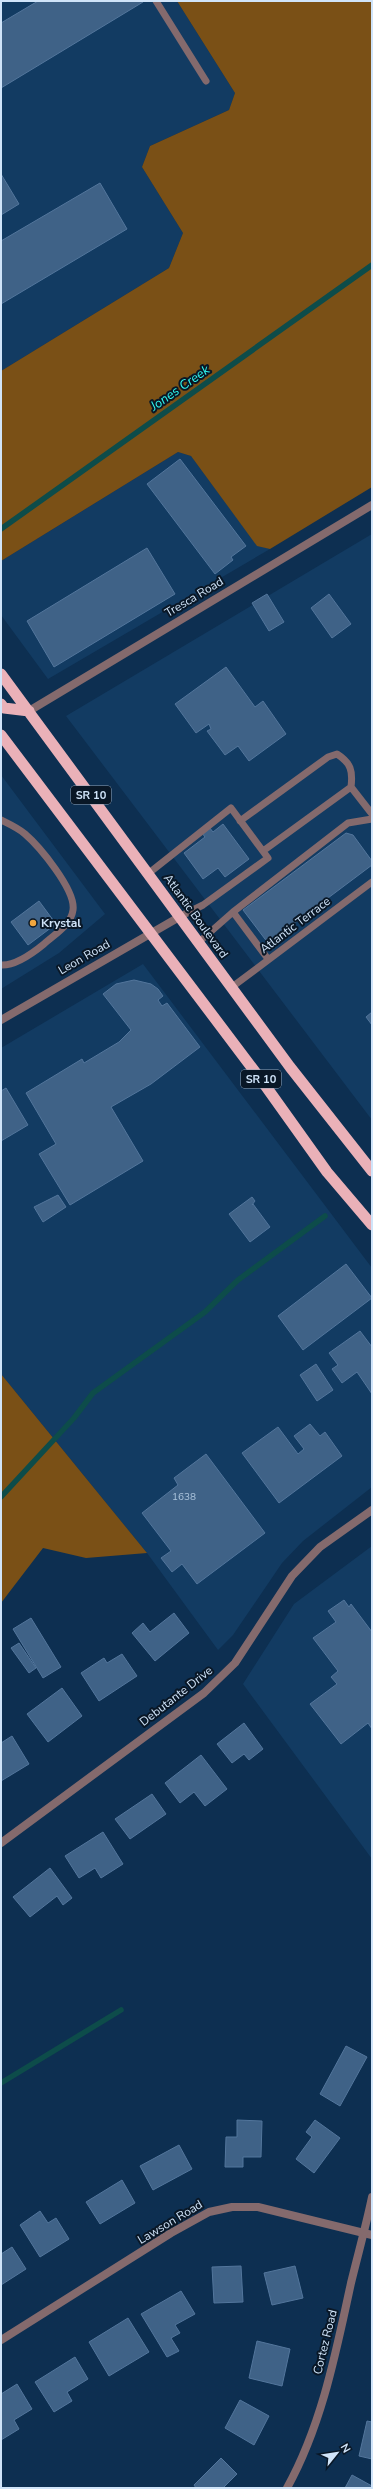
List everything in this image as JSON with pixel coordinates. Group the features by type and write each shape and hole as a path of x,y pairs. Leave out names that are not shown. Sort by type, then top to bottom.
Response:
{"highway":[{"name":"Atlantic Boulevard","path":"1,674 181,916 290,1067 372,1171"},
{"path":"1,704 4,708 29,711"},
{"name":"SR 10","path":"1,735 262,1081 327,1172 372,1225"}],"street":[{"name":"Tresca Road","path":"29,711 372,505"},
{"name":"Leon Road","path":"1,1020 181,916"},
{"name":"Debutante Drive","path":"1,1843 204,1693 235,1662 292,1576 320,1548 372,1510"},
{"name":"Cortez Road","path":"287,2488 300,2464 321,2404 368,2234 372,2197"},
{"name":"Lawson Road","path":"1,2340 171,2233 210,2212 232,2206 258,2207 368,2234"}],"lane":[{"path":"156,1 206,81"},
{"path":"240,821 328,757 337,754 348,761 353,775 351,787 263,851"},
{"path":"351,787 372,814"},
{"path":"149,873 231,808 268,858 203,905 181,916"},
{"path":"199,942 234,912 348,823 372,819"},
{"path":"1,820 25,834 61,876 72,895 74,910 69,922 37,950 22,959 1,966"},
{"name":"Atlantic Terrace","path":"232,987 372,882"},
{"path":"234,912 268,959"}],"shaded area":[{"path":"1,1 177,1 235,93 229,110 150,146 142,167 183,233 169,268 1,371"},
{"path":"177,1 372,1 372,487 270,549 257,546 191,456 178,452 1,561 1,371 169,268 183,233 142,167 150,146 229,110 235,93"},
{"path":"178,452 191,456 257,545 270,549 48,679 1,615 1,561"},
{"path":"372,534 372,1120 66,716"},
{"path":"1,775 105,914 59,953 1,989"},
{"path":"143,964 372,1268 372,1487 303,1541 282,1563 233,1635 218,1650 147,1553 1,1374 1,1048"},
{"path":"1,1374 147,1553 86,1558 43,1548 1,1603"},
{"path":"372,1546 372,1859 243,1684 294,1604"}],"building":[{"path":"38,1 143,2 1,88 1,23"},
{"path":"1,174 19,204 1,215"},
{"path":"100,183 127,229 1,304 1,241"},
{"path":"180,459 246,546 231,557 233,560 215,574 147,484"},
{"path":"147,548 175,594 54,667 27,621"},
{"path":"267,594 284,622 269,631 252,603"},
{"path":"329,594 351,624 332,638 311,608"},
{"path":"226,667 255,707 263,701 286,734 249,761 238,746 225,755 207,731 211,729 209,724 196,733 175,704"},
{"path":"223,824 249,859 225,877 218,868 203,879 184,853 205,837 202,833 209,827 213,832"},
{"path":"346,833 353,835 372,861 372,865 268,943 243,910"},
{"name":"Krystal","path":"39,901 56,924 28,945 11,922"},
{"path":"134,980 151,984 158,989 163,996 158,1000 162,1006 167,1003 200,1047 151,1084 111,1107 143,1161 70,1205 39,1154 56,1144 26,1093 82,1059 84,1063 119,1042 131,1030 103,994 116,984"},
{"path":"372,1012 372,1025 366,1017"},
{"path":"6,1088 28,1125 1,1141 1,1091"},
{"path":"58,1195 66,1207 43,1222 34,1207"},
{"path":"252,1197 255,1201 252,1205 253,1204 270,1227 250,1242 229,1214"},
{"path":"346,1264 372,1298 303,1350 278,1316"},
{"path":"360,1331 372,1347 372,1394 357,1372 342,1383 332,1369 338,1365 329,1353"},
{"path":"316,1364 333,1390 317,1401 300,1375"},
{"path":"310,1424 320,1436 325,1432 342,1456 279,1503 242,1453 278,1427 298,1454 304,1449 294,1436"},
{"path":"206,1454 265,1533 197,1584 182,1564 172,1572 161,1558 171,1551 142,1513 178,1485 174,1478"},
{"path":"344,1600 349,1607 351,1604 372,1632 372,1729 368,1723 341,1744 310,1704 337,1684 331,1677 338,1671 313,1638 336,1622 328,1611"},
{"path":"174,1613 189,1633 155,1661 132,1633 143,1623 150,1632"},
{"path":"31,1618 61,1667 43,1678 13,1629"},
{"path":"19,1643 36,1668 29,1673 11,1648"},
{"path":"122,1654 137,1676 99,1701 81,1673 104,1658 107,1663"},
{"path":"62,1688 82,1716 48,1742 27,1714"},
{"path":"244,1723 263,1749 249,1760 244,1754 232,1763 217,1744"},
{"path":"12,1736 29,1764 1,1781 1,1743"},
{"path":"201,1755 227,1789 205,1806 194,1792 180,1803 165,1783"},
{"path":"152,1794 166,1814 130,1839 115,1819"},
{"path":"103,1832 123,1864 101,1878 95,1868 79,1878 65,1856"},
{"path":"50,1868 72,1898 63,1905 57,1896 30,1917 13,1897"},
{"path":"346,2046 367,2057 340,2106 320,2094"},
{"path":"237,2120 262,2121 261,2157 243,2157 243,2167 225,2167 226,2137 237,2137"},
{"path":"315,2120 340,2138 314,2173 296,2159 312,2137 306,2132"},
{"path":"179,2145 192,2169 153,2190 140,2166"},
{"path":"122,2180 135,2203 100,2224 86,2202"},
{"path":"40,2211 48,2223 56,2218 69,2239 40,2257 20,2225"},
{"path":"12,2247 26,2269 1,2285 1,2254"},
{"path":"241,2266 243,2302 214,2303 212,2267"},
{"path":"295,2266 303,2298 272,2305 264,2273"},
{"path":"181,2291 195,2314 175,2325 180,2333 171,2338 179,2351 167,2357 141,2314"},
{"path":"128,2318 149,2352 109,2376 89,2342"},
{"path":"257,2341 290,2349 282,2386 249,2378"},
{"path":"75,2357 88,2379 67,2392 72,2401 54,2412 35,2382"},
{"path":"17,2384 32,2409 14,2420 19,2429 1,2440 1,2394"},
{"path":"240,2400 269,2416 254,2445 225,2428"},
{"path":"367,2421 372,2422 372,2459 359,2456"},
{"path":"221,2458 237,2474 223,2488 196,2488 194,2485"},
{"path":"352,2475 372,2486 372,2488 345,2488"}],"waterway":[{"name":"Jones Creek","path":"1,529 372,265"},
{"path":"1,1497 74,1418 93,1393 205,1312 238,1280 325,1216"},
{"path":"1,2083 121,2010"}],"place":[{"name":"Krystal","path":"33,923"}]}
